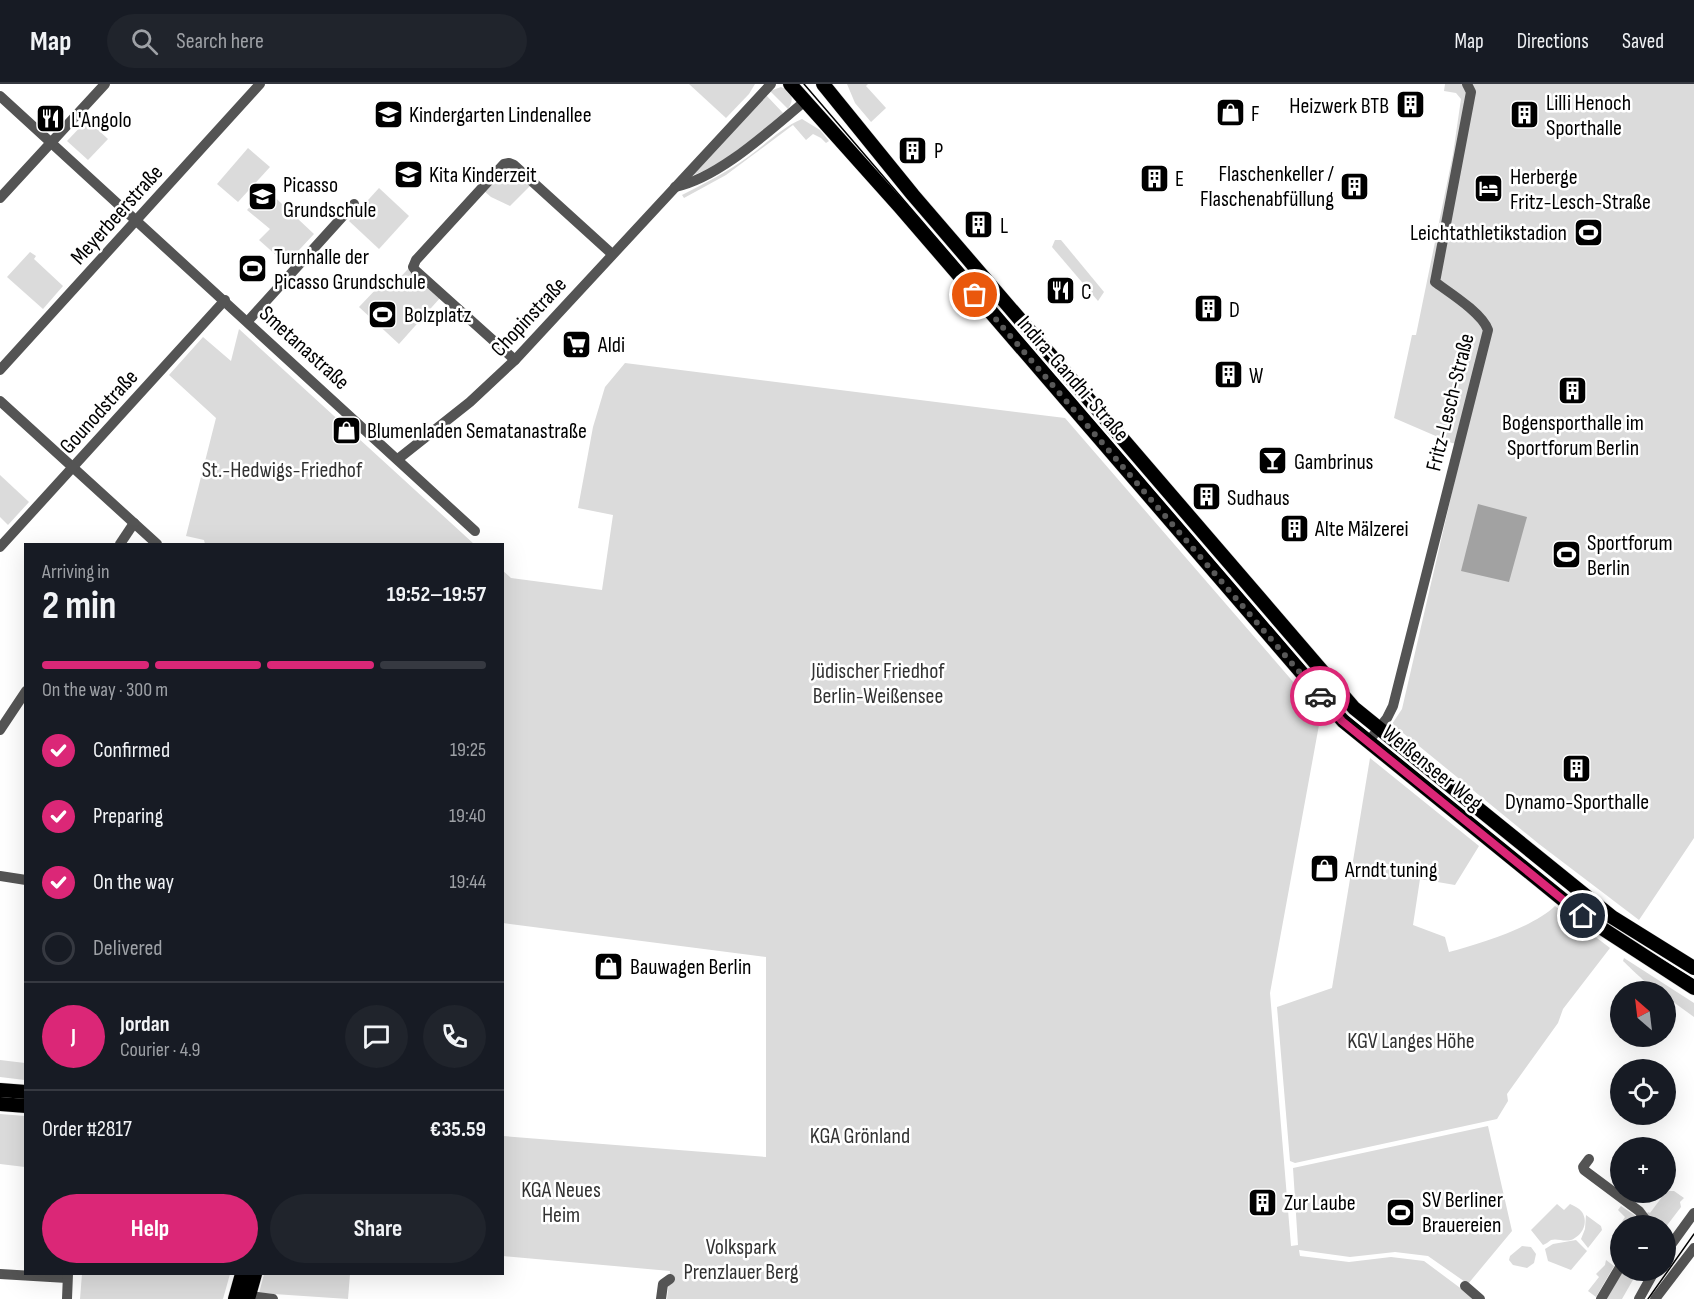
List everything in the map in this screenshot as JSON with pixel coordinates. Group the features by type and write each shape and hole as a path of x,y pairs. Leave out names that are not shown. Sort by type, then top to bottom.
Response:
{"main road":[{"name":"Indira-Gandhi-Straße","path":"790,84 900,207 1324,701"},
{"name":"Indira-Gandhi-Straße","path":"823,84 914,195 1329,680"},
{"path":"804,102 823,84"},
{"path":"900,207 914,195"},
{"name":"Weißenseer Weg","path":"1329,680 1354,708 1379,729 1612,917 1694,968"},
{"name":"Weißenseer Weg","path":"1324,701 1342,721 1583,916 1694,988"},
{"path":"1465,821 1476,808"},
{"path":"1583,916 1593,901"},
{"path":"0,1090 24,1092"},
{"path":"0,1104 24,1106"},
{"path":"235,1299 242,1275"},
{"path":"248,1297 255,1275"}],"street":[{"path":"0,198 105,84"},
{"name":"Meyerbeerstraße","path":"0,370 260,84"},
{"name":"Chopinstraße","path":"398,459 470,402 515,360 771,84"},
{"name":"Fritz-Lesch-Straße","path":"1368,742 1387,718 1393,706 1488,330 1471,310 1435,282 1471,92 1467,84"},
{"name":"Smetanastraße","path":"0,96 476,531"},
{"name":"Chopinstraße","path":"674,188 686,185 731,160 804,102"},
{"path":"515,360 413,267 504,164 509,163 521,172 612,254"},
{"path":"248,321 354,204"},
{"name":"Gounodstraße","path":"0,547 225,300"},
{"path":"0,401 157,543"},
{"path":"121,543 134,523"},
{"path":"0,730 24,694"},
{"path":"0,876 24,880"},
{"path":"1589,1160 1583,1167 1584,1170 1642,1215"},
{"path":"1676,1238 1694,1213"},
{"path":"1656,1299 1694,1248"},
{"path":"0,1274 24,1275"},
{"path":"34,1275 67,1276 67,1299"},
{"path":"661,1299 663,1284 670,1279"},
{"path":"1601,1299 1612,1281"},
{"path":"1639,1299 1649,1281"},
{"path":"1465,1286 1480,1299"},
{"path":"248,1297 273,1299"}],"green space":[{"path":"689,84 755,84 749,94 726,118"},
{"path":"847,84 868,84 866,86 886,108 871,122 855,103"},
{"name":"Sportforum Berlin","path":"1445,84 1694,84 1694,838 1639,920 1539,844 1392,724 1402,709 1463,445 1452,443 1394,418 1412,335 1416,335 1453,154 1461,99 1456,93 1444,91"},
{"path":"781,87 791,96 788,109 770,91"},
{"path":"766,95 783,113 730,155 694,175 693,174"},
{"path":"802,119 820,130 829,141 826,143 813,134 806,140 793,125 726,175 684,198 682,195 732,168 781,131"},
{"path":"87,120 108,139 88,160 67,141"},
{"path":"248,148 270,167 238,202 217,184"},
{"path":"508,169 531,185 510,206 484,191"},
{"path":"379,188 409,216 379,249 349,221"},
{"path":"266,189 314,234 286,264 259,240 270,229 247,210"},
{"path":"1055,240 1061,240 1104,292 1098,301 1052,247"},
{"path":"30,252 36,256 34,259 63,286 43,309 7,277"},
{"path":"408,269 440,298 399,344 359,307 379,286 388,283 392,286"},
{"name":"St.-Hedwigs-Friedhof","path":"239,329 473,543 205,543 204,540 186,536 216,418 169,375 203,337 231,361"},
{"name":"Jüdischer Friedhof Berlin-Weißensee","path":"625,363 1065,418 1321,714 1270,993 1291,1246 1298,1245 1293,1168 1488,1126 1512,1231 1468,1284 1428,1256 1395,1252 1350,1257 1299,1250 1300,1256 1349,1262 1391,1257 1424,1261 1475,1299 667,1299 670,1271 504,1256 504,1136 766,1157 766,957 504,923 504,572 511,578 602,590 613,515 578,508 593,427 605,387"},
{"path":"0,475 29,502 8,525 0,517"},
{"name":"KGV Langes Höhe","path":"1370,758 1479,846 1455,885 1420,879 1413,925 1445,937 1449,952 1520,928 1555,906 1610,948 1563,1009 1558,1023 1507,1094 1508,1101 1497,1119 1295,1163 1290,1161 1277,1007 1332,988"},
{"path":"1624,958 1660,981 1644,981 1623,961"},
{"path":"1676,991 1694,1003 1694,1017 1676,1004"},
{"path":"0,1060 24,1063 24,1080 0,1077"},
{"path":"0,1114 24,1116 24,1167 0,1164"},
{"path":"1676,1192 1684,1198 1675,1215 1646,1215 1658,1203 1676,1203"},
{"path":"1557,1204 1564,1210 1570,1204 1581,1211 1585,1220 1583,1229 1571,1240 1551,1240 1543,1245 1531,1230"},
{"path":"1621,1206 1634,1215 1623,1215 1618,1210"},
{"path":"1586,1215 1601,1226 1602,1230 1588,1248 1581,1239 1585,1229"},
{"path":"1576,1240 1587,1251 1571,1270 1548,1261 1545,1249 1553,1244"},
{"path":"1522,1246 1531,1247 1536,1254 1534,1263 1527,1268 1513,1265 1509,1260 1510,1256"},
{"path":"1606,1260 1610,1263 1610,1273 1596,1297 1588,1291 1599,1277 1596,1274 1605,1265"},
{"path":"82,1275 230,1275 223,1299 80,1299"},
{"path":"264,1275 350,1275 348,1299 259,1293"},
{"path":"1616,1281 1632,1281 1622,1299 1604,1299"}],"shaded area":[{"path":"1478,504 1527,517 1509,582 1461,571"}],"tram line":[{"path":"804,84 1346,715 1586,911 1694,980"},
{"path":"1648,1299 1694,1234"}],"way so far":[{"path":"975,295 1320,696"}],"place":[{"name":"Heizwerk BTB","path":"1410,105"},
{"name":"F","path":"1230,113"},
{"name":"Kindergarten Lindenallee","path":"388,114"},
{"name":"Lilli Henoch Sporthalle","path":"1525,115"},
{"name":"L'Angolo","path":"50,119"},
{"name":"P","path":"913,150"},
{"name":"Kita Kinderzeit","path":"408,174"},
{"name":"E","path":"1154,178"},
{"name":"Flaschenkeller / Flaschenabfüllung","path":"1355,186"},
{"name":"Herberge Fritz-Lesch-Straße","path":"1489,189"},
{"name":"Picasso Grundschule","path":"262,197"},
{"name":"L","path":"979,225"},
{"name":"Leichtathletikstadion","path":"1588,232"},
{"name":"Turnhalle der Picasso Grundschule","path":"253,269"},
{"name":"C","path":"1060,291"},
{"name":"D","path":"1208,309"},
{"name":"Bolzplatz","path":"383,314"},
{"name":"Aldi","path":"577,344"},
{"name":"W","path":"1228,375"},
{"name":"Bogensporthalle im Sportforum Berlin","path":"1573,390"},
{"name":"Blumenladen Sematanastraße","path":"346,430"},
{"name":"Gambrinus","path":"1273,461"},
{"name":"Sudhaus","path":"1206,497"},
{"name":"Alte Mälzerei","path":"1294,528"},
{"name":"Sportforum Berlin","path":"1566,555"},
{"name":"Dynamo-Sporthalle","path":"1577,769"},
{"name":"Arndt tuning","path":"1324,869"},
{"name":"Bauwagen Berlin","path":"609,966"},
{"name":"Zur Laube","path":"1263,1202"},
{"name":"SV Berliner Brauereien","path":"1401,1212"}],"route":[{"path":"1320,696 1342,721 1583,916"}],"park label":[{"name":"KGA Grönland","path":"860,1135"},
{"name":"KGA Neues Heim","path":"561,1202"},
{"name":"Volkspark Prenzlauer Berg","path":"741,1258"}]}
